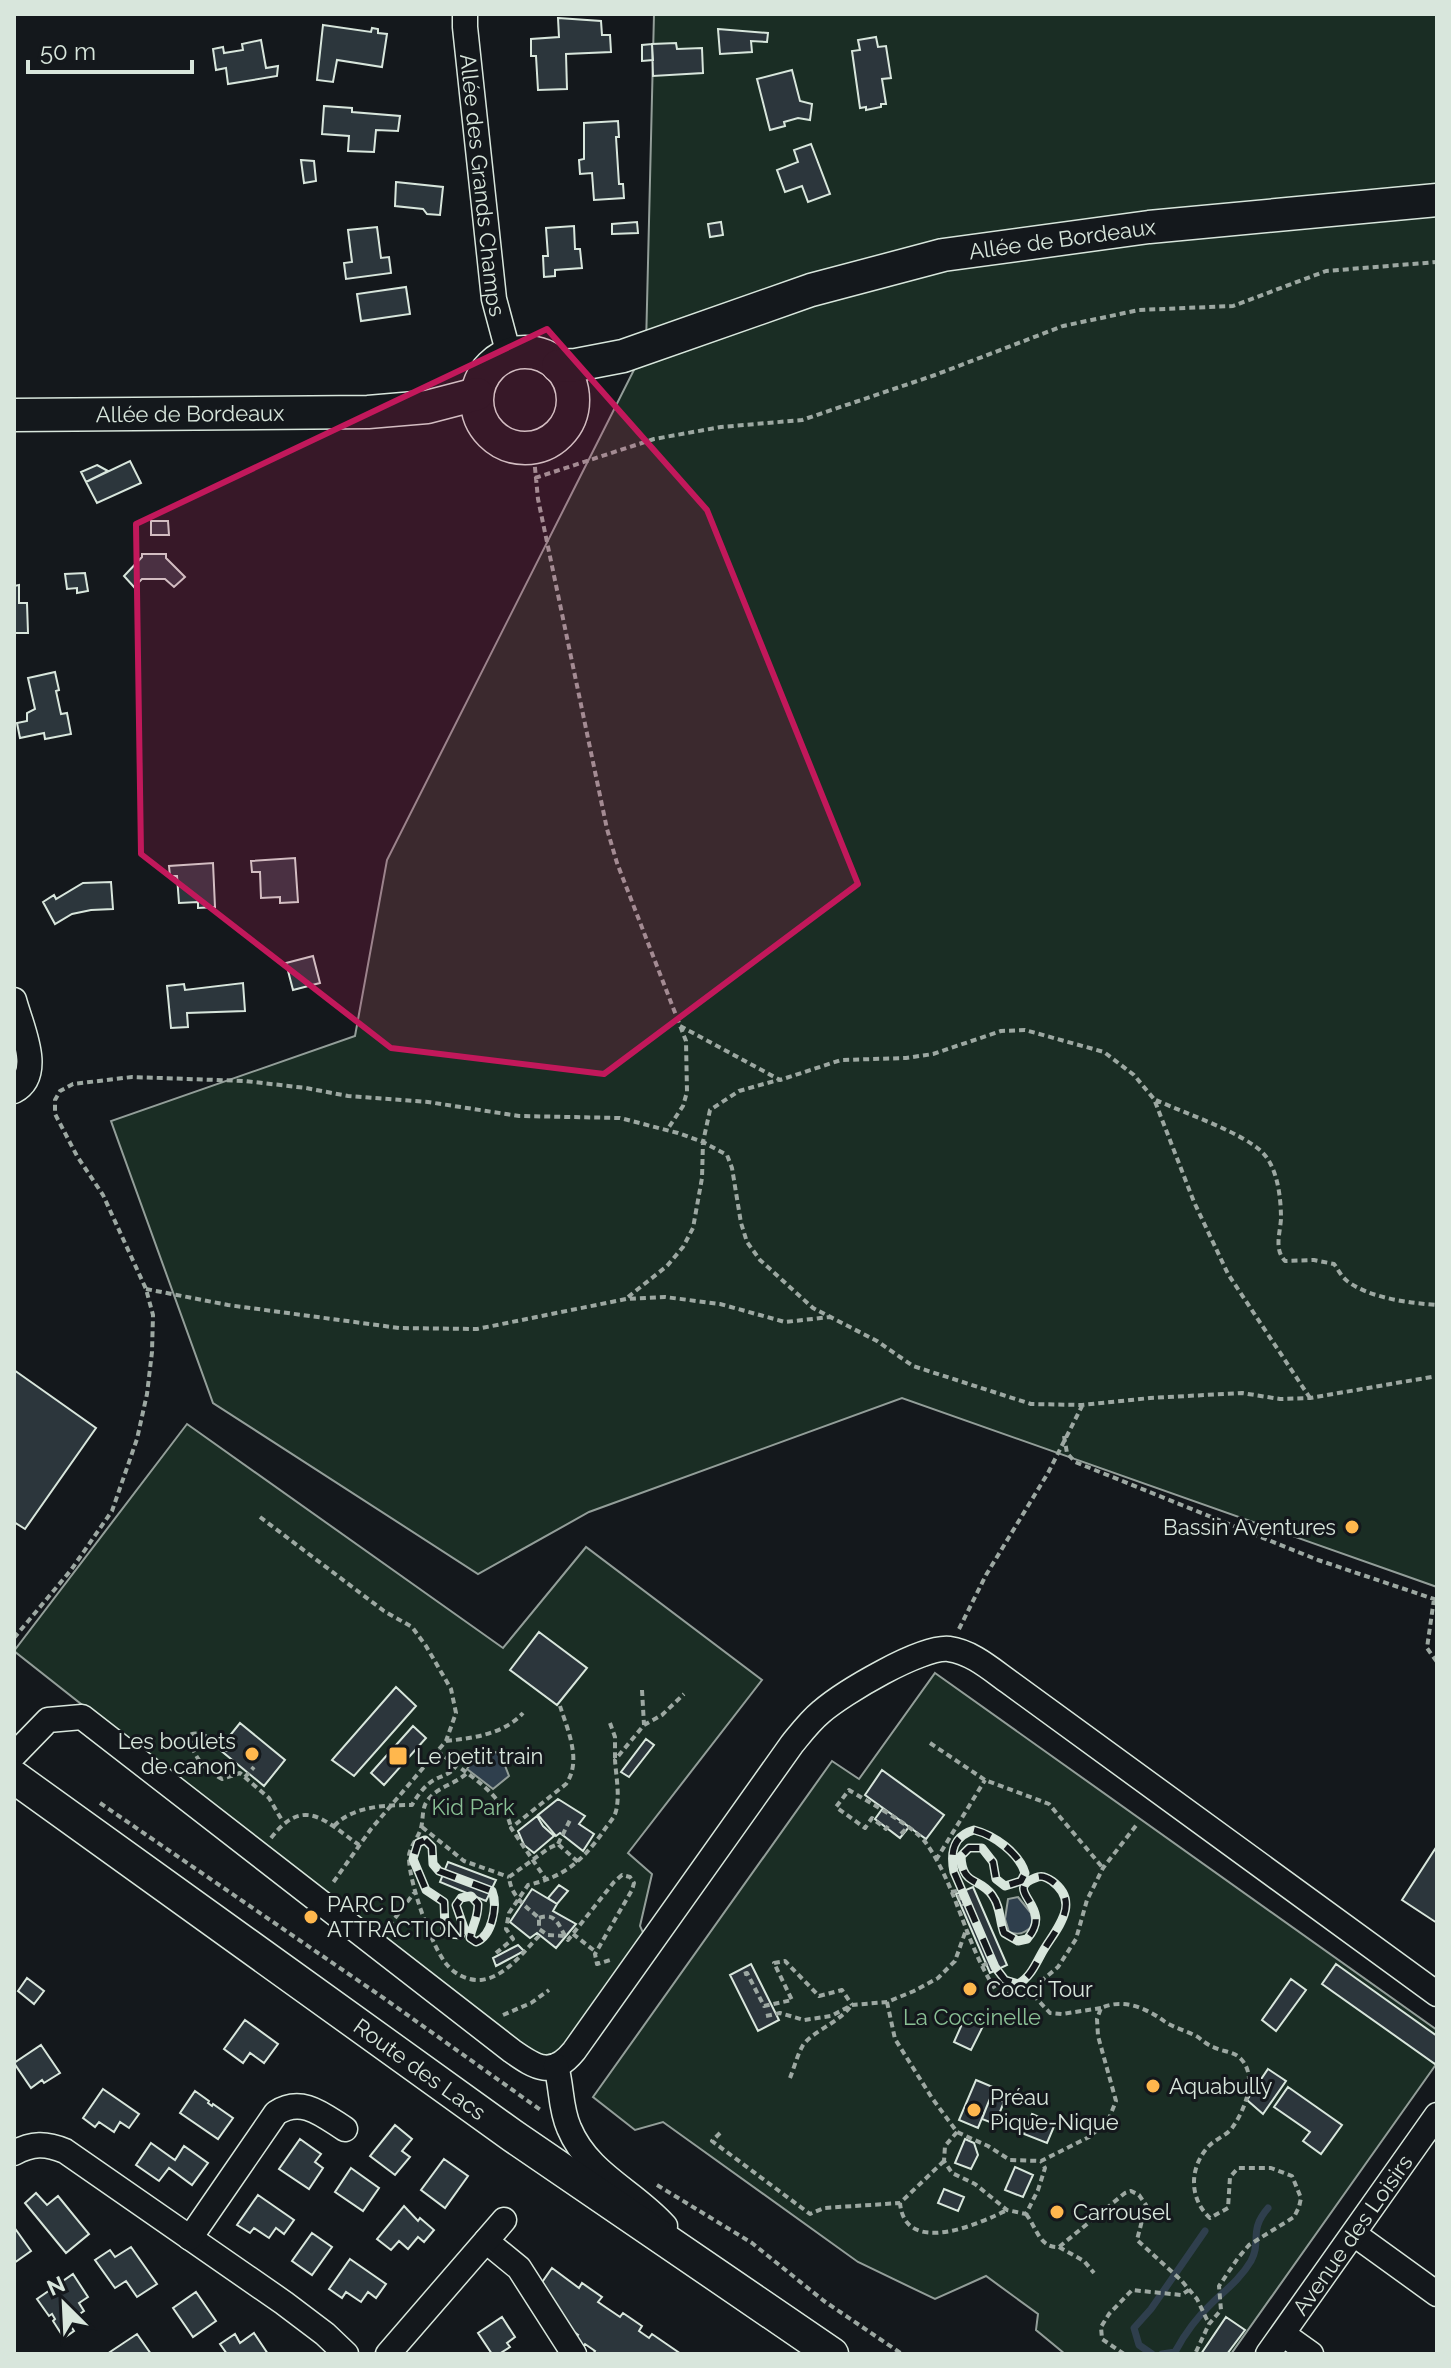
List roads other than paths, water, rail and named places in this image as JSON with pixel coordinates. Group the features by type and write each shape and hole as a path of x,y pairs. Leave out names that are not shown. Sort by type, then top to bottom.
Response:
{"main road":[{"name":"Allée de Bordeaux","path":"558,366 610,359 773,301 943,255 1149,227 1437,200"},
{"name":"Allée de Bordeaux","path":"572,405 619,371 698,330"},
{"path":"529,352 546,357 558,366 569,380 573,395 570,416 534,462 488,431 479,417 477,394 482,377 493,364 509,355 529,352"},
{"name":"Allée de Bordeaux","path":"14,415 368,412 427,407 477,394"},
{"name":"Allée de Bordeaux","path":"368,412 441,420 488,431"},
{"name":"Route des Lacs","path":"14,1777 513,2136 832,2354"}],"street":[{"name":"Allée des Grands Champs","path":"465,14 494,299 509,355"},
{"path":"14,1000 31,1067 26,1081 14,1091"},
{"path":"14,1755 48,1720 82,1717 520,2057 537,2067 556,2066 574,2051 813,1718 849,1692 882,1674 929,1652 948,1649 974,1658 1009,1682 1437,1994"},
{"path":"556,2066 568,2126 591,2163 654,2213 696,2261"},
{"path":"190,2238 276,2113 299,2105 313,2109 345,2129"},
{"name":"Avenue des Loisirs","path":"1268,2354 1437,2115"},
{"path":"14,2153 47,2144 65,2151 284,2303 346,2354"},
{"path":"388,2354 504,2220"},
{"path":"1354,2234 1437,2294"},
{"path":"486,2241 519,2268 574,2354"},
{"path":"1283,2334 1311,2354"}],"water":[{"path":"487,1751 500,1753 509,1776 493,1789 467,1769 477,1755"},
{"path":"1018,1897 1031,1913 1033,1925 1025,1932 1016,1934 1009,1932 1005,1919 1008,1899"}],"waterway":[{"path":"1162,2354 1175,2352 1197,2319 1247,2267 1254,2254 1258,2223 1268,2208"},
{"path":"1152,2354 1139,2345 1134,2328 1151,2309 1205,2231"}],"railway":[{"path":"974,1830 1005,1846 1025,1873 1021,1881 1005,1886 996,1879 993,1862 982,1848 969,1848 961,1856 964,1872 987,1889 995,1900 1004,1933 1018,1941 1027,1939 1034,1927 1036,1917 1023,1888 1026,1883 1037,1877 1046,1878 1061,1889 1065,1898 1064,1916 1030,1974 1018,1984 1005,1980 995,1967 954,1872 952,1858 957,1841 974,1830"},
{"path":"425,1840 432,1847 433,1864 439,1871 492,1891 492,1920 482,1939 476,1942 470,1938 478,1904 471,1896 461,1898 456,1905 464,1928 461,1935 449,1934 445,1928 444,1902 426,1890 413,1859 418,1843 425,1840"}],"place":[{"name":"Bassin Aventures","path":"1352,1527"},
{"name":"Les boulets de canon","path":"252,1754"},
{"name":"Le petit train","path":"398,1756"},
{"name":"PARC D ATTRACTION","path":"311,1917"},
{"name":"Cocci Tour","path":"970,1989"},
{"name":"Aquabully","path":"1153,2086"},
{"name":"Préau Pique-Nique","path":"974,2110"},
{"name":"Carrousel","path":"1057,2212"}],"park label":[{"name":"Kid Park","path":"473,1807"},
{"name":"La Coccinelle","path":"972,2017"}]}
